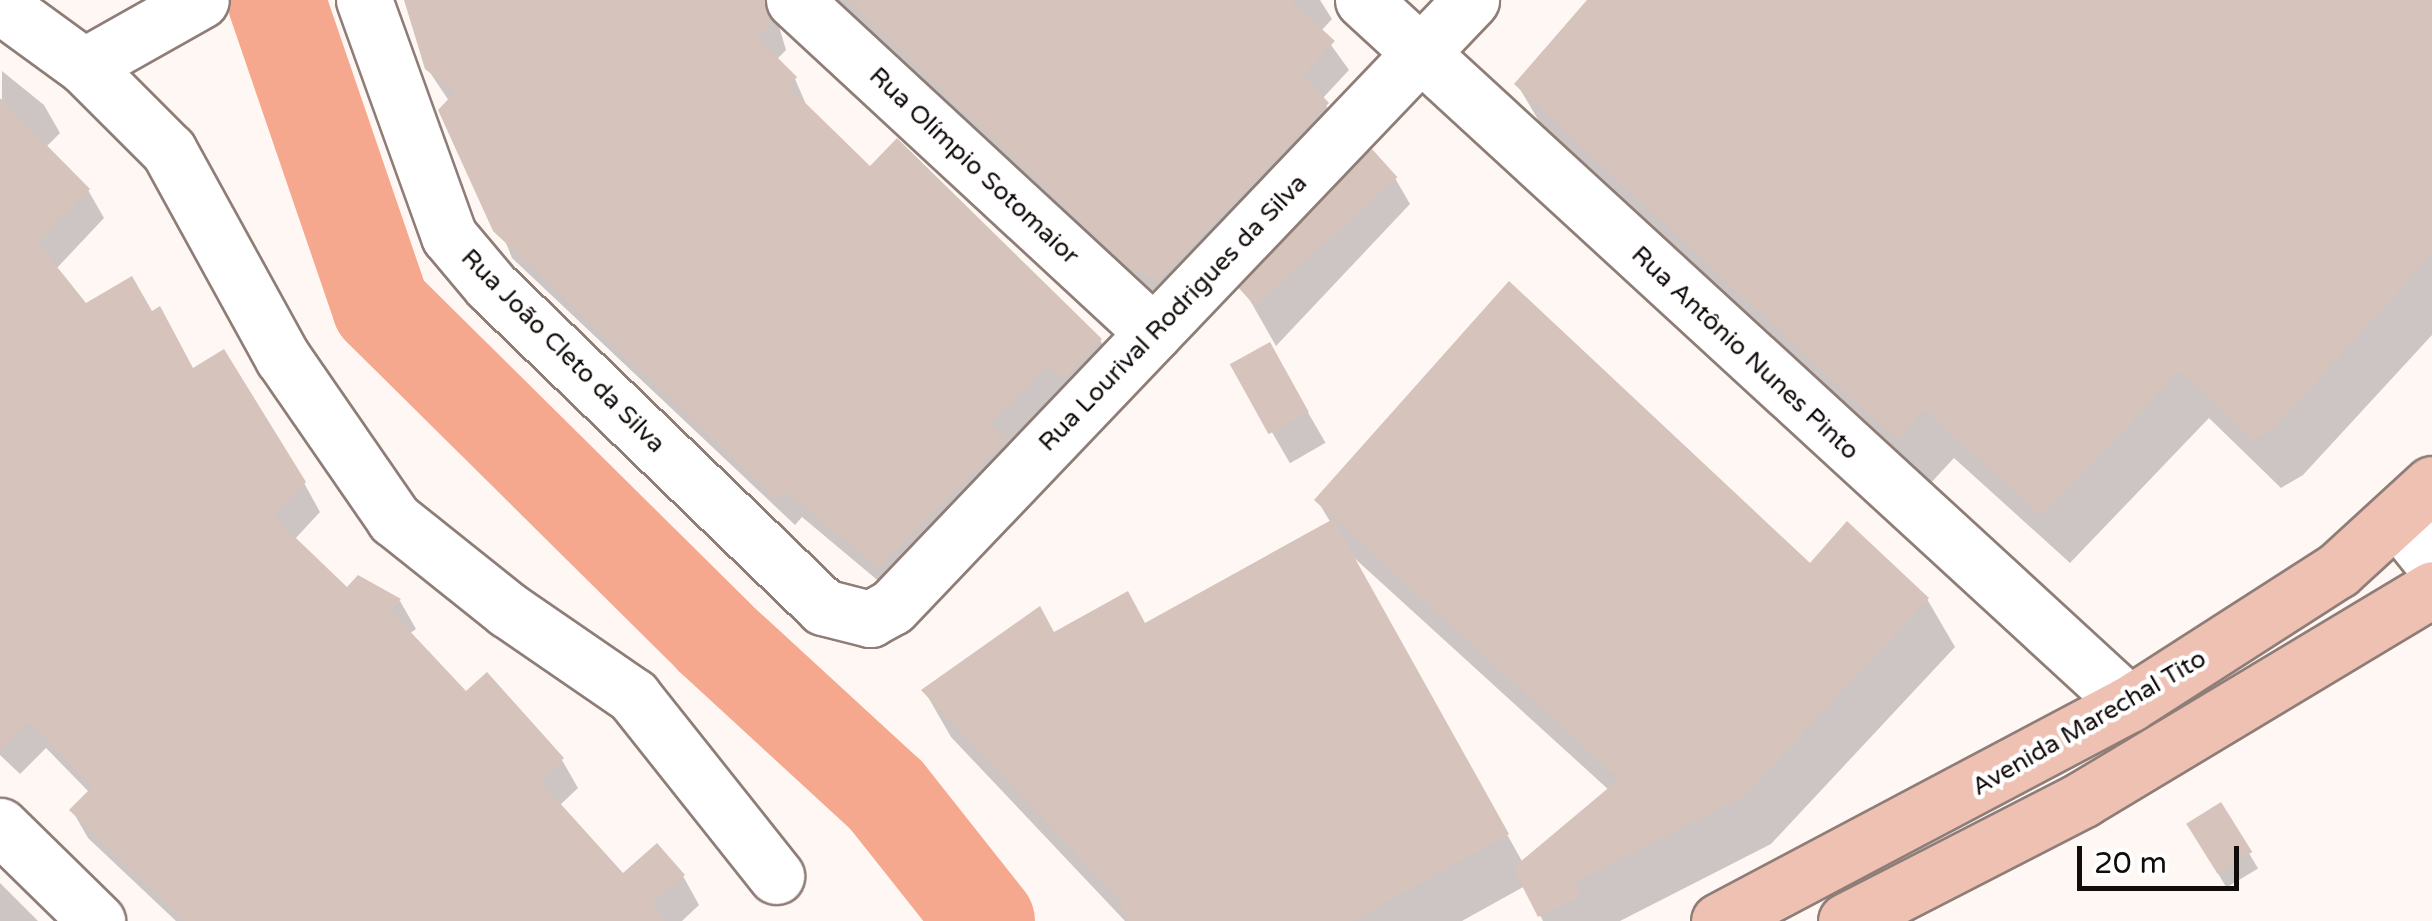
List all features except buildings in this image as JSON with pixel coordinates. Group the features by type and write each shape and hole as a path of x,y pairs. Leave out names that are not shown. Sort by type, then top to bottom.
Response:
{"main road":[{"name":"Avenida Marechal Tito","path":"1719,921 2128,704 2338,570 2421,522"},
{"path":"1846,921 2083,799 2432,590"}],"street":[{"name":"Rua João Cleto da Silva","path":"364,0 448,236 492,286 823,607 870,619"},
{"name":"Rua Olímpio Sotomaior","path":"794,0 1154,334"},
{"name":"Rua Antônio Nunes Pinto","path":"1363,0 2128,704"},
{"name":"Rua Lourival Rodrigues da Silva","path":"870,619 892,607 1471,0"},
{"path":"0,5 84,66 169,151 282,358 394,519 508,610 634,696 776,876"},
{"path":"84,66 192,5"},
{"path":"0,826 97,921"}],"waterway":[{"path":"276,0 381,307 714,637 886,795 986,921"}]}
